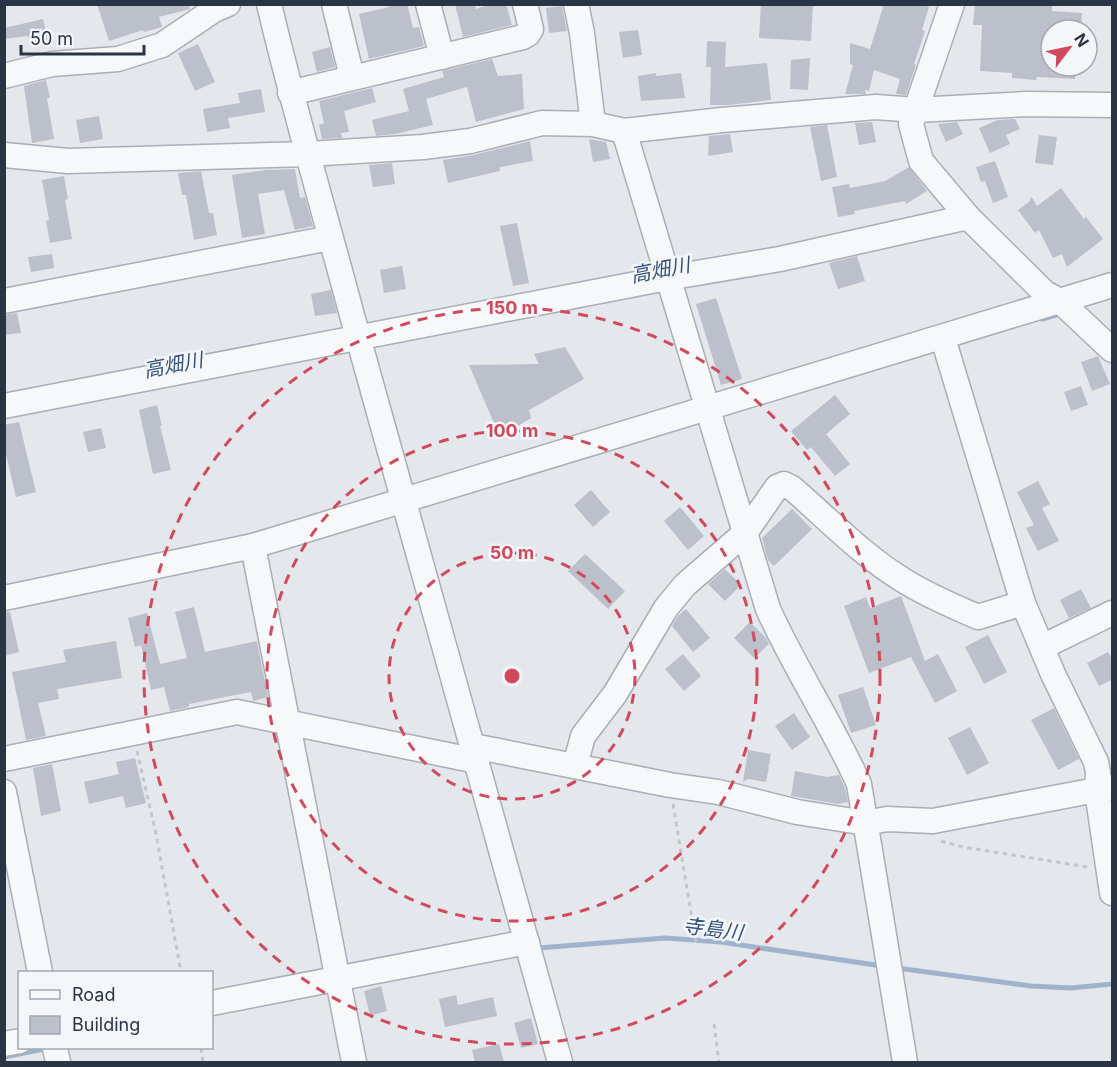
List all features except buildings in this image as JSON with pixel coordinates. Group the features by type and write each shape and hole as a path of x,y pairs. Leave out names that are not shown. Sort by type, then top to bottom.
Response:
{"street":[{"path":"4,76 52,63 118,59 162,45 214,10 228,4"},
{"path":"269,4 290,93 402,501 475,753 560,1062"},
{"path":"334,4 352,77"},
{"path":"428,4 442,57"},
{"path":"290,93 523,37 531,29 525,4"},
{"path":"576,4 582,33 593,124"},
{"path":"952,4 911,124 921,161 969,217 1045,293 1060,301 1113,350"},
{"path":"4,155 68,161 308,154 423,147 470,141 542,123 593,124 624,131 876,107 916,110 1026,104 1113,105"},
{"path":"624,131 768,609 783,642 847,757 859,784 904,1062"},
{"path":"4,406 357,337 666,272 780,259 969,217"},
{"path":"4,301 330,238"},
{"path":"4,598 253,546 1113,285"},
{"path":"945,337 945,345 1023,603 1096,762 1105,789 1111,882"},
{"path":"575,766 583,735 615,694 666,608 685,585 745,533 777,487 784,484 792,488 880,564 903,580 943,601 978,617 1023,603"},
{"path":"253,546 354,1062"},
{"path":"1042,647 1113,613"},
{"path":"4,759 237,712 475,753 575,766 718,792 797,812 866,823 887,819 933,821 1105,789"},
{"path":"4,792 40,971"},
{"path":"213,1003 339,985 528,942"}],"path":[{"path":"134,734 156,834 181,971"},
{"path":"670,785 696,943"},
{"path":"941,841 1111,882"},
{"path":"714,1024 719,1062"}],"waterway":[{"path":"1042,319 1056,315"},
{"name":"寺島川","path":"538,948 665,938 721,942 882,966"},
{"name":"寺島川","path":"897,968 1031,986 1071,988 1112,984"},
{"name":"寺島川","path":"4,1057 44,1049"}],"water label":[{"name":"高畑川","path":"660,270"},
{"name":"高畑川","path":"173,365"}]}
